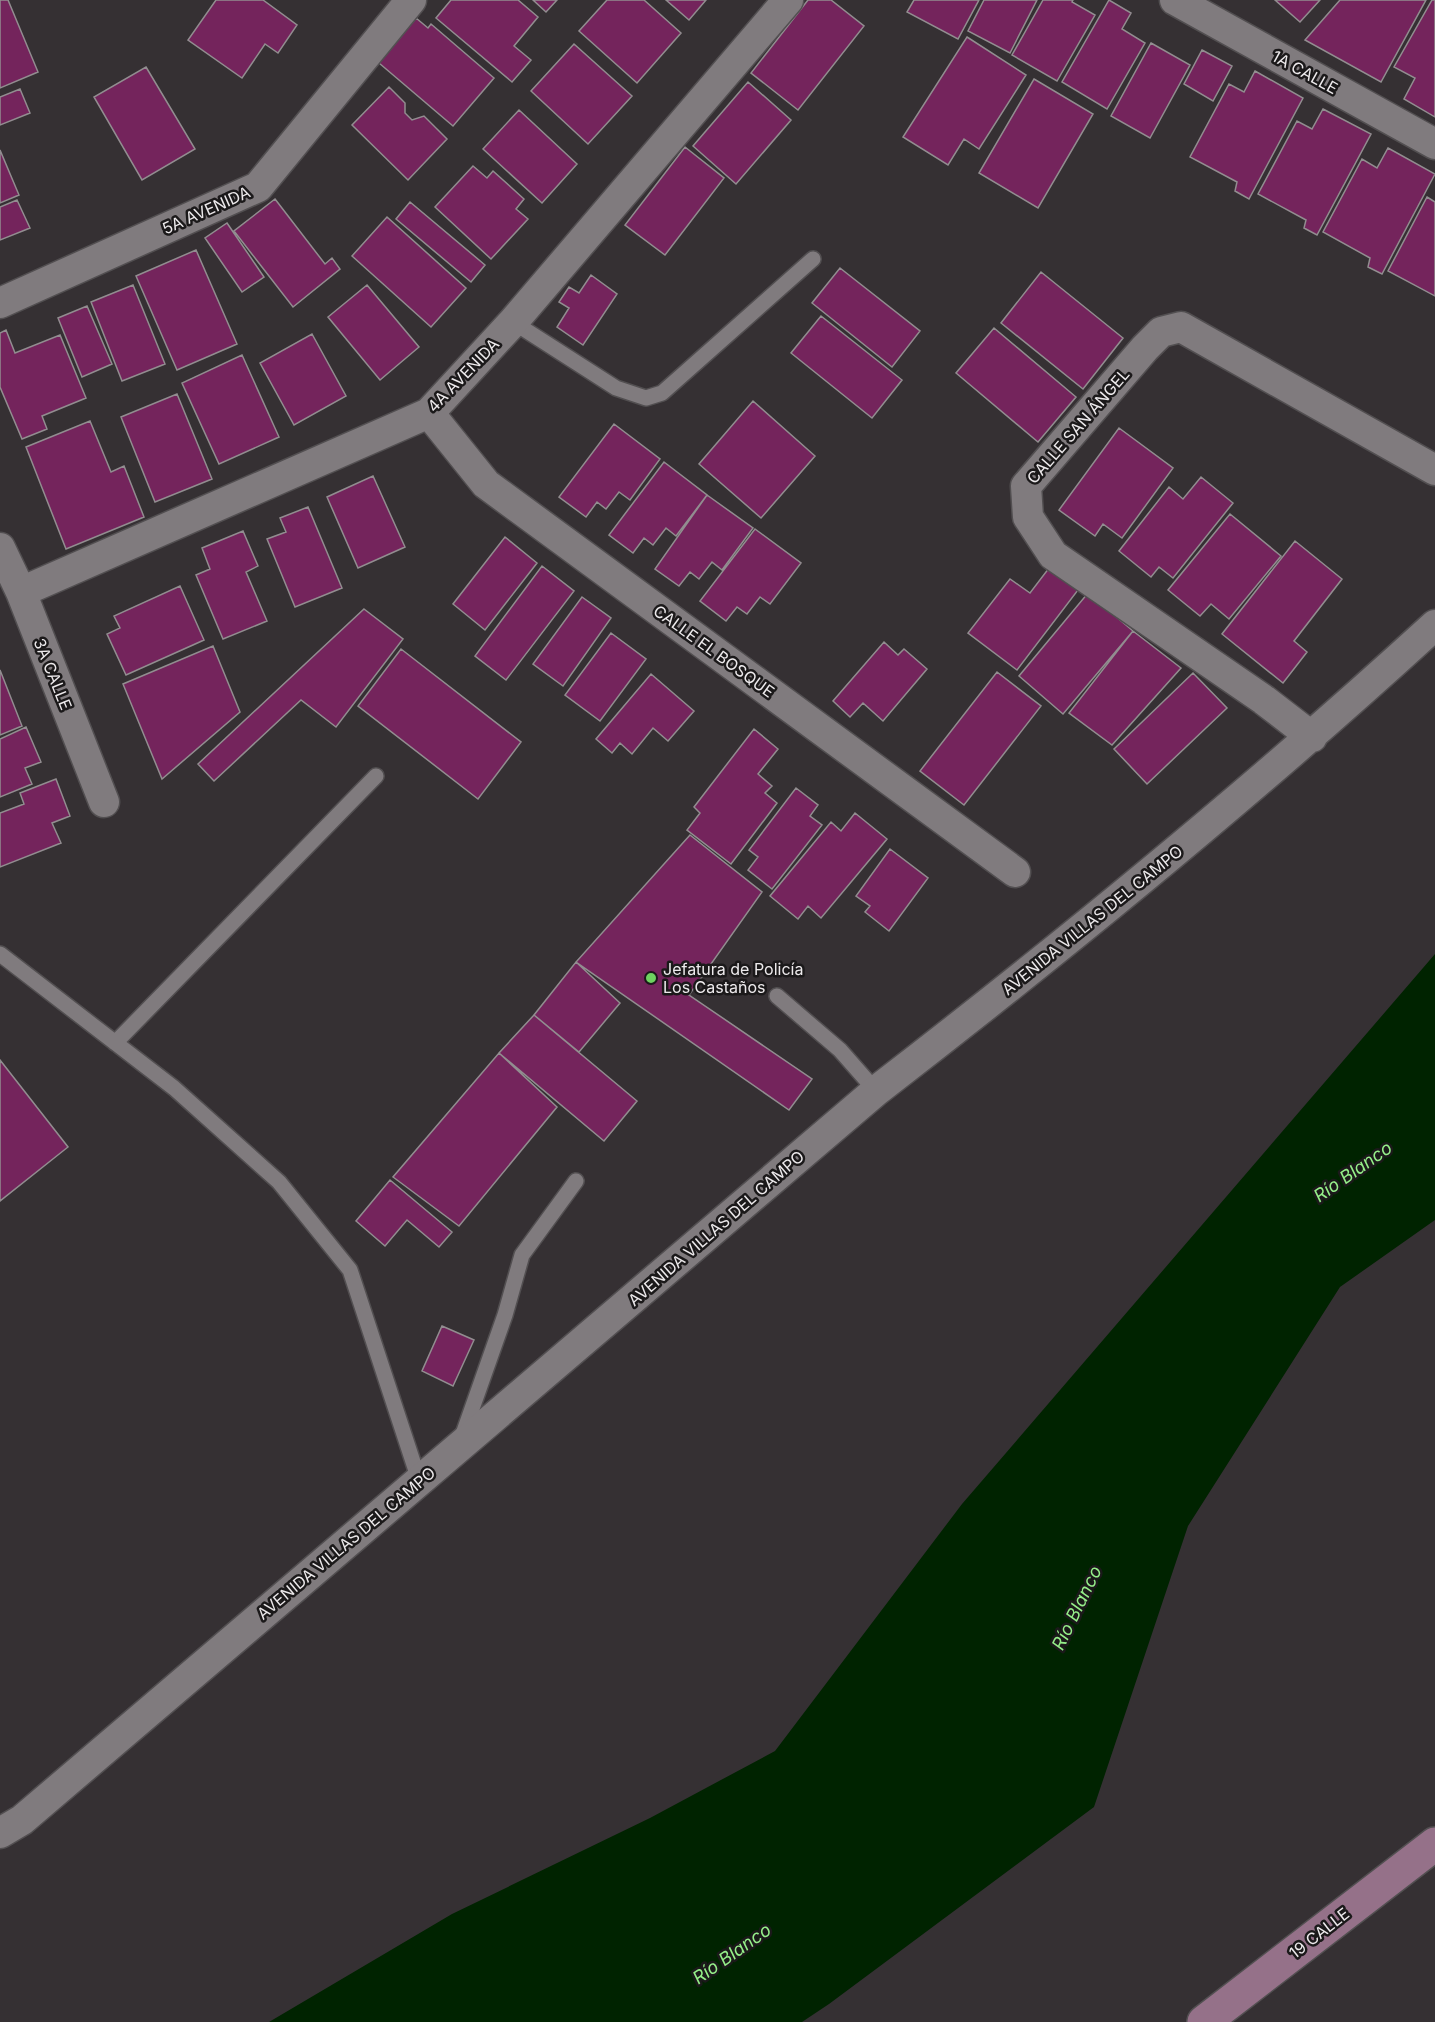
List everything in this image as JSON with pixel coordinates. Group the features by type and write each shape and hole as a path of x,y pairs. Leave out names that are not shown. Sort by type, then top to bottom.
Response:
{"main road":[{"name":"19 CALLE","path":"1204,2022 1435,1844"}],"street":[{"name":"5A AVENIDA","path":"0,303 258,187 411,0"},
{"name":"4A AVENIDA","path":"21,592 429,414 513,322 788,0"},
{"name":"1A CALLE","path":"1175,0 1435,144"},
{"name":"CALLE SAN ÁNGEL","path":"1312,737 1264,700 1053,555 1028,517 1026,486 1145,348 1161,332 1181,327 1435,470"},
{"name":"CALLE EL BOSQUE","path":"429,414 486,484 1015,872"},
{"name":"3A CALLE","path":"0,548 21,592 104,802"},
{"name":"AVENIDA VILLAS DEL CAMPO","path":"0,1833 22,1820 876,1091 1022,978 1312,737 1435,625"}],"lane":[{"path":"513,322 616,388 646,398 662,393 813,258"},
{"path":"115,1043 376,776"},
{"path":"0,954 174,1088 279,1182 350,1270 419,1480"},
{"path":"777,996 840,1050 876,1091"},
{"path":"458,1449 505,1315 522,1255 576,1181"}],"water":[{"name":"Río Blanco","path":"1435,954 1435,1220 1340,1287 1188,1526 1094,1807 802,2022 269,2022 452,1914 650,1818 775,1751 962,1504"}],"building":[{"path":"0,0 8,0 38,72 0,88"},
{"path":"216,0 263,0 297,25 278,53 265,44 242,78 188,40"},
{"path":"451,0 518,0 538,17 514,46 531,60 512,82 436,18"},
{"path":"533,0 557,0 546,12"},
{"path":"607,0 644,0 681,33 637,83 579,31"},
{"path":"666,0 706,0 689,20"},
{"path":"808,0 831,0 864,26 798,110 751,73"},
{"path":"914,0 979,0 958,39 907,12"},
{"path":"984,0 1037,0 1010,53 968,31"},
{"path":"1043,0 1073,0 1072,2 1095,15 1057,81 1012,55"},
{"path":"1109,0 1131,13 1122,29 1145,43 1107,109 1062,82"},
{"path":"1275,0 1320,0 1300,22"},
{"path":"1340,0 1426,0 1381,82 1305,40"},
{"path":"1432,0 1435,0 1435,117 1404,99 1415,78 1394,67"},
{"path":"416,18 428,28 431,24 494,78 453,126 379,63"},
{"path":"967,37 1026,75 979,149 964,139 948,165 903,137"},
{"path":"1151,43 1190,65 1150,138 1111,116"},
{"path":"574,44 632,96 588,144 531,91"},
{"path":"1202,50 1232,66 1213,101 1184,84"},
{"path":"146,67 195,149 142,180 94,97"},
{"path":"1255,71 1303,98 1249,199 1235,191 1237,182 1190,157 1229,84 1244,92"},
{"path":"1034,79 1093,114 1038,208 979,173"},
{"path":"748,82 791,120 736,184 693,146"},
{"path":"389,87 405,103 405,113 412,120 424,116 447,139 408,180 352,125"},
{"path":"20,89 30,113 0,125 0,97"},
{"path":"1323,109 1371,134 1317,235 1304,228 1306,220 1258,194 1297,121 1312,129"},
{"path":"519,110 577,164 542,203 483,149"},
{"path":"685,147 724,178 665,255 625,225"},
{"path":"1388,148 1435,174 1382,274 1368,267 1370,258 1323,232 1362,159 1377,168"},
{"path":"0,150 19,195 0,203"},
{"path":"473,166 487,178 493,171 524,199 516,209 528,219 491,259 435,207"},
{"path":"1427,197 1435,202 1435,296 1388,271"},
{"path":"275,199 325,264 332,258 340,269 293,307 234,231"},
{"path":"17,200 30,228 0,240 0,207"},
{"path":"410,202 485,265 471,282 396,219"},
{"path":"387,217 466,288 431,327 352,256"},
{"path":"227,223 264,277 242,292 205,238"},
{"path":"196,250 237,344 177,370 136,276"},
{"path":"840,268 920,331 892,367 812,303"},
{"path":"1041,272 1123,338 1083,389 1001,323"},
{"path":"591,275 617,294 583,345 557,327 569,308 559,302 569,287 579,293"},
{"path":"133,285 165,364 122,381 91,302"},
{"path":"367,285 419,347 380,380 328,317"},
{"path":"87,306 112,364 82,377 58,318"},
{"path":"821,316 902,380 872,418 791,353"},
{"path":"994,328 1076,397 1038,442 956,373"},
{"path":"6,330 15,353 60,335 86,398 42,416 47,429 22,439 0,387 0,333"},
{"path":"312,334 346,396 294,425 260,363"},
{"path":"242,355 279,437 219,464 182,383"},
{"path":"177,394 212,479 155,502 121,417"},
{"path":"753,401 815,456 761,518 699,464"},
{"path":"90,421 111,472 124,466 144,517 66,549 26,447"},
{"path":"614,424 660,459 630,500 619,492 606,509 597,502 586,517 559,497"},
{"path":"1119,428 1173,468 1122,538 1103,524 1095,536 1059,510"},
{"path":"664,462 707,495 676,536 666,528 653,545 644,538 633,553 609,535"},
{"path":"373,476 405,547 358,568 327,497"},
{"path":"1201,477 1233,503 1173,578 1159,567 1151,577 1119,551 1169,487 1183,499"},
{"path":"707,495 753,528 722,570 712,562 699,579 690,572 679,586 655,569"},
{"path":"308,507 342,588 295,607 267,539 286,532 280,518"},
{"path":"1230,514 1281,556 1229,619 1211,604 1200,616 1168,590"},
{"path":"755,529 801,563 770,604 760,597 747,614 737,607 726,621 700,601"},
{"path":"243,531 258,566 246,572 267,621 223,639 196,575 210,569 202,548"},
{"path":"505,537 537,563 485,630 453,604"},
{"path":"1295,541 1342,579 1294,641 1307,652 1283,683 1222,634"},
{"path":"542,566 574,591 506,680 475,656"},
{"path":"1049,568 1078,590 1017,670 968,633 1010,579 1030,593"},
{"path":"180,586 204,640 126,675 107,634 120,628 114,616"},
{"path":"1088,593 1133,631 1063,714 1019,676"},
{"path":"582,597 611,618 563,686 533,664"},
{"path":"364,609 403,639 336,727 301,700 214,781 198,764"},
{"path":"1133,631 1181,668 1112,745 1069,713"},
{"path":"611,633 646,659 600,721 565,695"},
{"path":"884,642 898,655 904,649 927,669 883,721 863,703 850,717 833,701"},
{"path":"213,646 240,712 162,779 123,684"},
{"path":"401,649 521,742 478,799 358,706"},
{"path":"0,670 22,726 0,735"},
{"path":"997,672 1041,706 964,805 920,771"},
{"path":"1193,673 1227,708 1147,784 1114,749"},
{"path":"651,674 694,711 668,741 653,728 632,754 620,743 612,753 596,739"},
{"path":"26,727 41,762 25,768 32,784 0,797 0,739"},
{"path":"754,729 778,749 758,774 772,786 765,793 777,803 731,864 687,830 700,813 694,807"},
{"path":"56,779 70,816 52,823 61,843 0,867 0,813 24,804 20,793"},
{"path":"796,788 818,805 810,816 822,825 772,889 748,870 758,857 749,850"},
{"path":"855,813 887,839 821,918 808,906 798,919 770,896 831,822 841,831"},
{"name":"Jefatura de Policía Los Castaños","path":"690,835 762,892 689,995 812,1079 789,1110 576,962"},
{"path":"890,849 928,878 889,931 865,912 870,906 856,896"},
{"path":"576,962 620,1003 579,1052 534,1015"},
{"path":"534,1015 637,1101 604,1141 499,1053"},
{"path":"499,1053 557,1107 459,1226 393,1177"},
{"path":"0,1060 68,1147 0,1201"},
{"path":"390,1180 452,1232 439,1247 407,1220 385,1246 356,1221"},
{"path":"442,1326 474,1340 453,1386 422,1371"}],"place":[{"name":"Jefatura de Policía Los Castaños","path":"651,978"}]}
